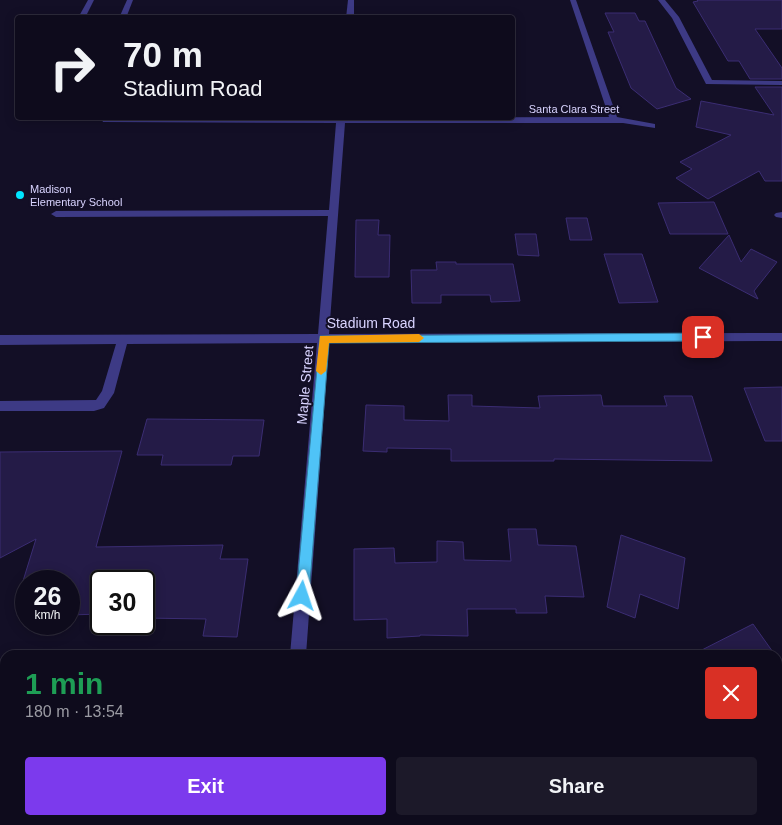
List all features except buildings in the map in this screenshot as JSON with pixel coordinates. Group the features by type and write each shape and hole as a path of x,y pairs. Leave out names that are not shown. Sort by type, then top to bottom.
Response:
{"street":[{"path":"83,15 91,0"},
{"path":"123,15 130,0"},
{"path":"350,15 351,0"},
{"path":"573,0 614,120"},
{"path":"661,0 674,17 708,82 782,83"},
{"name":"Maple Street","path":"298,650 341,120"},
{"name":"Santa Clara Street","path":"515,120 614,120 652,126"},
{"path":"56,214 334,213"},
{"name":"Stadium Road","path":"1,341 782,337"},
{"path":"0,406 94,406 100,404 108,393 123,339"}],"slow traffic":[{"path":"321,371 324,339 419,338"}],"place":[{"name":"Madison Elementary School","path":"20,195"}],"route":[{"path":"302,596 324,339 703,337"}]}
